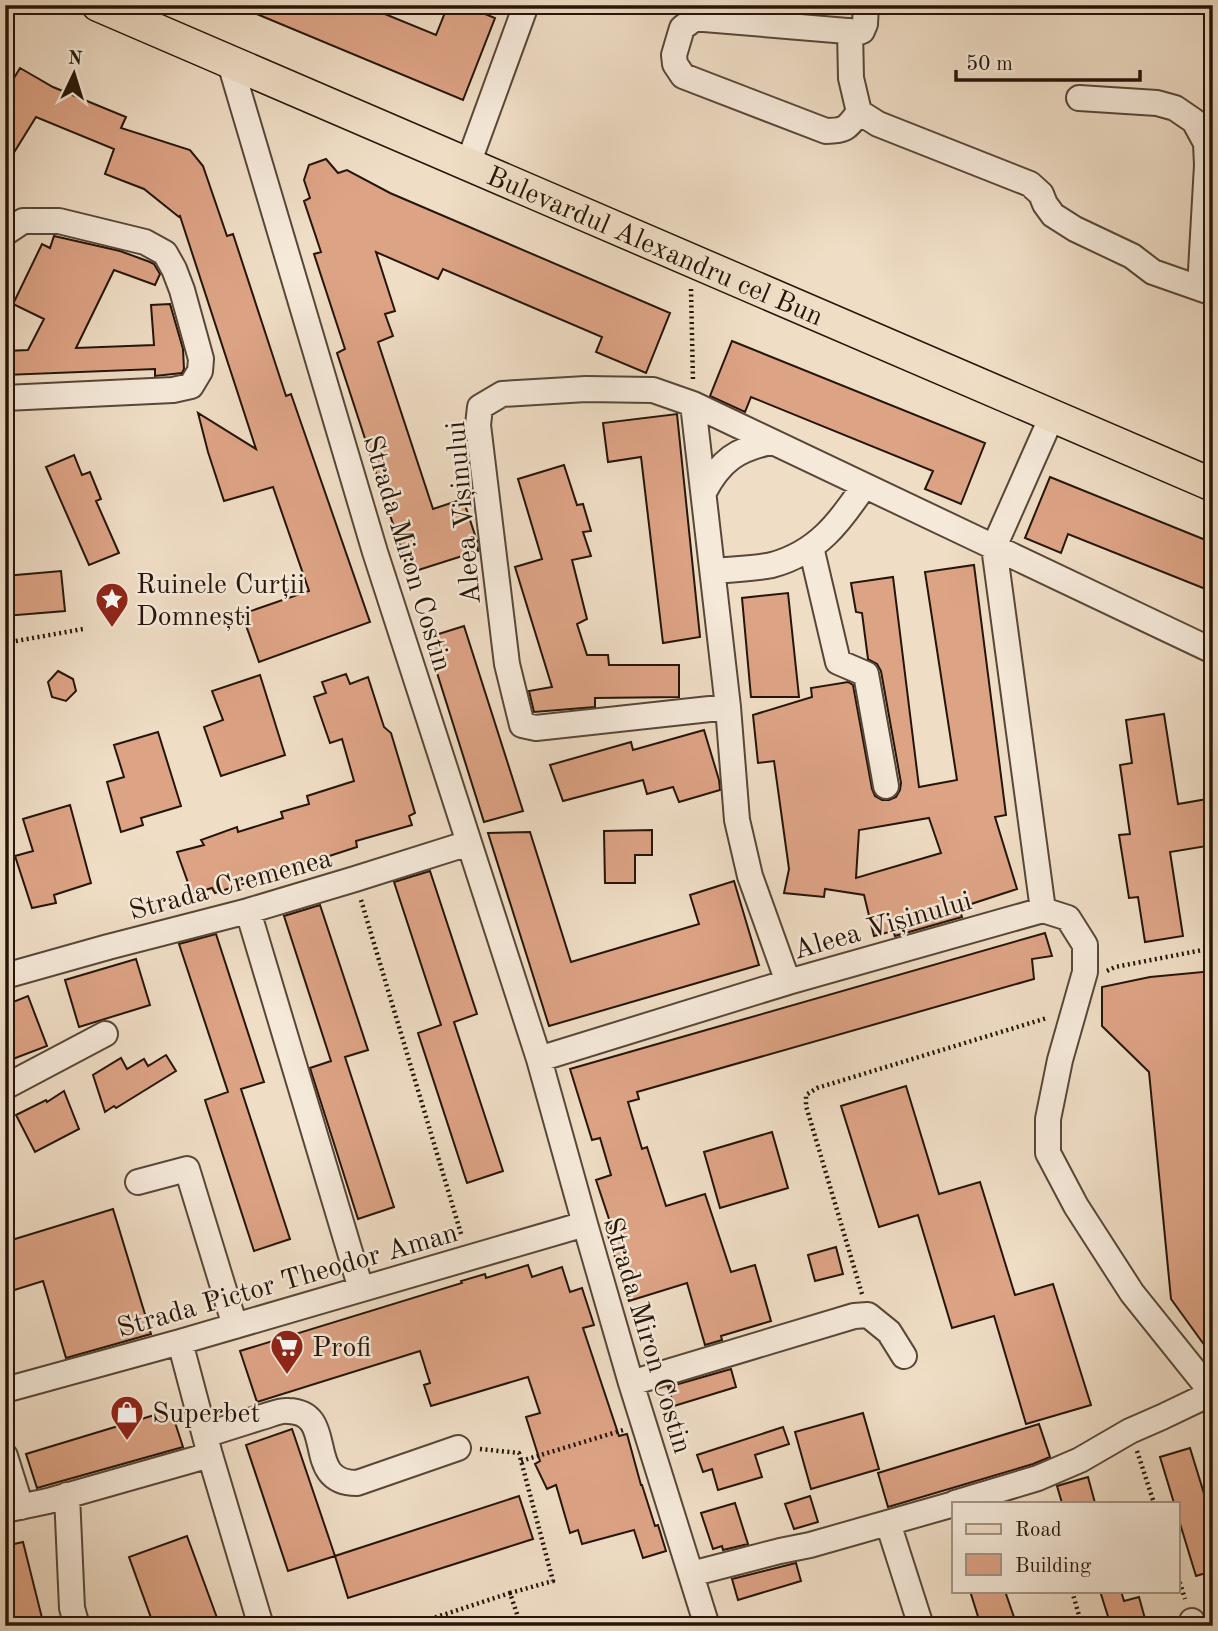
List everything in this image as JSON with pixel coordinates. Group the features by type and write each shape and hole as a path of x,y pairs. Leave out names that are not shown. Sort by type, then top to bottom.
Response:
{"main road":[{"name":"Bulevardul Alexandru cel Bun","path":"98,5 1213,485"}],"street":[{"path":"859,112 847,128 826,131 683,76 675,64 674,55 682,28 694,19 863,31 866,5"},
{"path":"468,164 524,6"},
{"path":"850,31 851,78 859,112 878,124 1030,184 1041,194 1053,215 1075,229 1132,256 1153,272 1206,291 1206,143 1194,121 1175,108 1157,103 1079,98"},
{"name":"Strada Miron Costin","path":"230,63 376,552 539,1059 584,1224 707,1626"},
{"path":"5,233 23,221 59,220 145,242 165,253 182,289 201,359 200,371 191,386 173,390 5,398"},
{"name":"Aleea Vișinului","path":"728,707 536,728 522,725 507,664 478,425 480,407 502,394 586,389 653,390 693,404 1213,650"},
{"name":"Aleea Vișinului","path":"693,404 728,707 737,820 750,876 788,982 1043,909"},
{"path":"957,1502 1038,1478 1080,1460 1130,1430 1212,1393 1132,1293 1076,1206 1048,1153 1048,1119 1060,1060 1084,972 1085,945 1068,918 1043,909 994,547 1052,416"},
{"path":"704,492 713,474 725,461 753,445 771,442"},
{"path":"713,571 771,565 803,553 831,531 864,486"},
{"path":"811,547 838,662 866,674 886,786"},
{"name":"Strada Cremenea","path":"5,976 248,911 469,843"},
{"path":"248,911 361,1289"},
{"path":"539,1059 788,982"},
{"path":"5,1087 104,1034"},
{"path":"138,1182 187,1169 235,1325"},
{"name":"Strada Pictor Theodor Aman","path":"5,1390 584,1224"},
{"path":"631,1382 854,1316 868,1315 889,1332 904,1356"},
{"path":"180,1342 207,1445 261,1626"},
{"path":"5,1456 13,1508 68,1495 207,1445 285,1410 301,1412 312,1419 329,1474 344,1483 357,1483 458,1448"},
{"path":"68,1495 72,1608 77,1626"},
{"path":"691,1574 780,1550 810,1545 952,1504"},
{"path":"888,1523 921,1626"}],"path":[{"path":"690,260 693,404"},
{"path":"5,643 83,629"},
{"path":"355,879 468,1259"},
{"path":"868,1315 806,1105 806,1095 817,1087 1053,1016 1076,1005 1101,974 1115,967 1213,948"},
{"path":"521,1461 643,1423"},
{"path":"1130,1430 1154,1502"},
{"path":"409,1626 553,1581 519,1453 458,1448"},
{"path":"1072,1592 1082,1626"},
{"path":"510,1593 521,1626"}],"building":[{"path":"235,5 363,5 436,35 448,5 463,5 495,18 463,100"},
{"path":"20,68 53,87 126,117 121,128 190,150 203,166 227,236 233,234 286,396 291,394 370,622 259,662 242,614 309,591 273,487 224,501 198,413 256,449 180,216 144,189 105,174 114,149 36,117 5,167 5,93"},
{"path":"326,159 338,173 347,170 390,193 670,313 646,373 596,352 602,337 443,269 438,279 376,252 395,311 385,314 393,336 378,342 433,509 463,499 477,541 478,551 409,573 337,353 345,349 314,254 321,252 304,201 310,198 304,180 309,165"},
{"path":"54,236 120,251 154,264 160,274 155,285 114,270 76,348 154,345 151,305 170,304 183,349 182,373 155,376 155,369 5,375 5,351 28,350 44,319 13,304 42,244 50,248"},
{"path":"732,341 985,443 961,504 925,489 933,471 751,397 745,412 710,396"},
{"path":"677,414 700,637 663,643 641,457 608,462 603,423"},
{"path":"74,455 82,475 90,472 101,499 96,501 119,553 89,565 46,467"},
{"path":"564,465 577,505 583,504 591,531 583,532 591,556 572,560 587,619 577,624 587,655 608,655 609,665 679,665 679,697 595,698 595,707 534,712 529,691 552,687 515,567 542,559 518,479"},
{"path":"1050,477 1213,543 1213,592 1068,534 1061,553 1025,538"},
{"path":"974,565 1006,815 995,817 1017,889 959,908 962,917 895,936 893,931 874,936 864,895 825,889 824,897 784,893 789,869 774,761 758,763 753,715 812,697 811,688 848,682 853,685 872,789 875,796 882,800 896,797 901,783 881,671 877,664 868,659 862,613 856,612 851,583 893,577 919,787 957,780 925,572","holes":["929,818 941,853 856,878 859,830"]},
{"path":"61,571 65,611 5,616 5,576"},
{"path":"788,593 799,697 751,697 742,598"},
{"path":"464,626 523,811 484,822 426,638"},
{"path":"58,671 73,679 76,691 66,701 52,697 48,682"},
{"path":"346,674 350,684 368,677 384,727 391,733 415,813 409,816 412,825 356,841 357,847 215,893 212,888 192,894 177,852 204,845 201,840 237,827 238,832 283,818 281,812 309,804 307,796 354,781 342,739 330,743 314,697 326,693 322,682"},
{"path":"260,675 285,755 221,776 204,727 223,720 212,691"},
{"path":"1164,714 1178,804 1213,798 1213,845 1170,852 1183,936 1145,942 1138,897 1129,898 1119,835 1130,834 1120,765 1132,763 1126,720"},
{"path":"704,730 720,790 679,802 673,787 647,794 643,780 563,801 550,765 631,742 633,750"},
{"path":"158,732 181,806 141,818 143,825 121,832 107,782 124,777 114,745"},
{"path":"70,805 91,883 54,895 56,903 32,908 15,856 33,851 23,819"},
{"path":"652,830 652,855 635,855 635,883 605,883 604,831"},
{"path":"530,832 571,962 699,924 690,895 734,881 759,965 549,1026 488,833"},
{"path":"430,871 477,1014 454,1022 503,1171 467,1183 418,1033 441,1025 394,882"},
{"path":"320,905 368,1050 345,1057 394,1207 358,1219 310,1068 331,1061 284,916"},
{"path":"1045,933 1052,956 1032,959 1034,979 637,1092 639,1099 628,1102 642,1149 647,1147 666,1206 705,1194 731,1272 755,1265 771,1321 721,1336 722,1340 705,1345 687,1283 629,1301 606,1229 612,1228 596,1180 611,1175 600,1138 592,1140 570,1069"},
{"path":"216,934 264,1082 241,1089 290,1239 254,1251 205,1100 228,1092 179,944"},
{"path":"136,959 150,1005 79,1027 65,980"},
{"path":"1213,971 1213,1357 1171,1299 1149,1072 1102,1026 1102,987 1150,977"},
{"path":"28,996 47,1046 5,1062 5,1015 11,1012 8,1004"},
{"path":"166,1055 176,1071 105,1112 93,1075 121,1058 127,1069 144,1059 148,1066"},
{"path":"906,1086 939,1194 980,1182 1015,1295 1053,1284 1091,1405 1026,1424 994,1316 952,1328 918,1215 879,1227 841,1106"},
{"path":"64,1091 79,1129 35,1152 16,1115 46,1100 47,1102"},
{"path":"772,1132 788,1188 720,1208 704,1152"},
{"path":"113,1209 151,1334 66,1358 43,1281 5,1293 5,1242"},
{"path":"836,1247 843,1274 815,1281 808,1255"},
{"path":"528,1265 532,1277 562,1267 570,1292 582,1288 594,1325 583,1328 619,1436 627,1434 641,1485 666,1551 643,1558 634,1530 582,1544 578,1530 570,1533 556,1485 547,1489 535,1464 540,1461 526,1417 540,1413 528,1377 431,1406 424,1385 430,1383 420,1351 257,1402 240,1351 462,1283 461,1281 485,1274 486,1278"},
{"path":"731,1369 736,1387 674,1406 668,1387"},
{"path":"171,1410 183,1447 37,1488 26,1454"},
{"path":"863,1413 879,1469 811,1489 795,1432"},
{"path":"1039,1424 1050,1457 888,1507 878,1473"},
{"path":"783,1427 789,1444 755,1455 762,1477 718,1490 712,1469 703,1472 697,1455"},
{"path":"292,1429 335,1556 288,1571 246,1445"},
{"path":"1190,1448 1213,1523 1213,1571 1196,1576 1180,1524 1180,1502 1174,1502 1160,1457"},
{"path":"1088,1477 1095,1502 1062,1502 1057,1486"},
{"path":"519,1496 533,1539 348,1598 335,1556"},
{"path":"810,1496 818,1522 794,1529 785,1504"},
{"path":"735,1503 748,1544 723,1550 722,1546 713,1549 701,1513"},
{"path":"187,1536 220,1626 154,1626 129,1557"},
{"path":"23,1542 44,1626 5,1626 5,1546"},
{"path":"796,1563 801,1581 738,1600 732,1579"},
{"path":"970,1592 1005,1592 1017,1626 981,1626"},
{"path":"1100,1592 1121,1592 1124,1601 1139,1597 1147,1626 1111,1626"}],"place":[{"name":"Ruinele Curții Domnești","path":"112,629"},
{"name":"Profi","path":"287,1376"},
{"name":"Superbet","path":"127,1442"}]}
